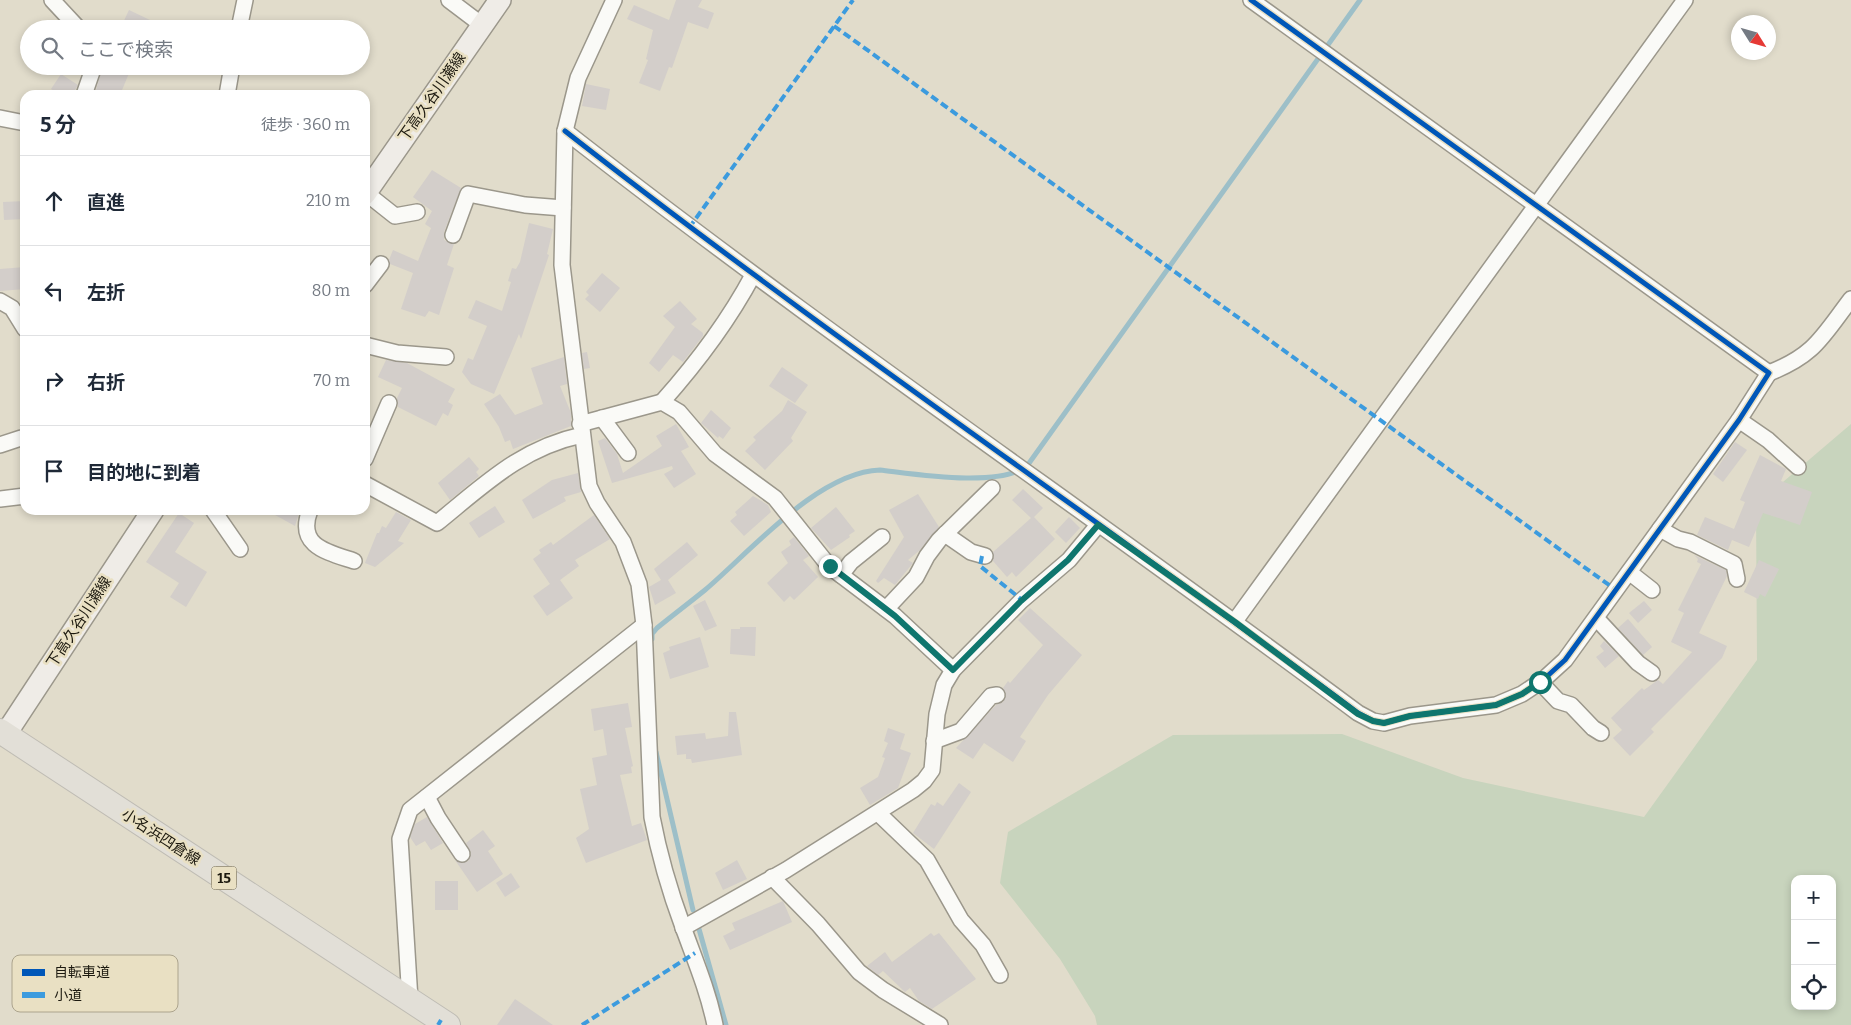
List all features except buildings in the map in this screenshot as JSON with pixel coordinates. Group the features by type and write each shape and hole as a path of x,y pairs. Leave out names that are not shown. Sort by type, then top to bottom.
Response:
{"main road":[{"name":"下高久谷川瀬線","path":"370,186 500,0"},
{"name":"下高久谷川瀬線","path":"3,733 150,515"},
{"name":"小名浜四倉線","path":"3,733 448,1025"}],"street":[{"path":"52,0 71,20"},
{"path":"241,20 244,0"},
{"path":"448,0 482,24"},
{"path":"614,0 578,78 564,131 562,265 589,486 597,503 623,542 639,584 644,625 652,817 656,842 683,928 695,953 715,1025"},
{"path":"1251,0 1769,373"},
{"path":"1235,622 1685,0"},
{"path":"86,90 91,75"},
{"path":"228,90 230,75"},
{"path":"0,118 20,122"},
{"path":"564,131 689,228 1098,525 1235,622 1358,714 1373,721 1384,723 1410,716 1496,705 1522,694 1540,682 1565,660 1739,420 1769,373 1790,365 1812,350 1851,299"},
{"path":"454,236 468,194 525,205 563,208"},
{"path":"370,197 394,216 417,212"},
{"path":"370,278 381,264"},
{"path":"370,487 438,524 507,466 536,449 581,430 602,418 662,402 692,366 743,294 753,274"},
{"path":"0,301 12,308 20,321"},
{"path":"370,346 397,353 446,357"},
{"path":"662,402 679,412 715,454 775,498 830,566 886,609 953,670"},
{"path":"370,447 389,403"},
{"path":"602,418 628,453"},
{"path":"1739,420 1768,440 1798,467"},
{"path":"0,445 20,438"},
{"path":"886,609 916,577 927,556 945,534 992,488"},
{"path":"0,499 20,497"},
{"path":"216,515 240,549"},
{"path":"309,515 305,527 309,538 325,552 354,561"},
{"path":"683,928 878,813 924,781 932,770 934,741 942,695 953,670 1021,601 1068,560 1098,525"},
{"path":"1660,529 1734,564 1737,579"},
{"path":"945,534 971,552 985,556"},
{"path":"841,575 851,562 882,537"},
{"path":"1629,572 1652,590"},
{"path":"1596,618 1638,663 1652,672"},
{"path":"410,1000 400,839 410,810 644,625"},
{"path":"1540,682 1558,701 1570,705 1593,728 1601,733"},
{"path":"934,741 966,735 991,696 997,695"},
{"path":"427,797 438,818 462,854"},
{"path":"878,813 928,860 961,920 982,945 1000,975"},
{"path":"772,877 818,924 859,972 898,1000 940,1025"}],"green space":[{"path":"1851,424 1851,1025 1097,1025 1095,1016 1060,959 1000,883 1008,832 1173,735 1342,734 1463,778 1644,817 1757,660 1756,505"}],"waterway":[{"path":"652,639 652,634 657,628 705,590 786,516 833,484 857,474 880,470 956,478 977,478 1014,473 1027,466 1360,0"},
{"path":"656,752 693,910"},
{"path":"699,929 726,1025"}],"marked path":[{"path":"689,228 853,0"},
{"path":"834,26 1616,590"},
{"path":"982,556 980,566 1022,600"},
{"path":"582,1025 695,953"},
{"path":"438,1025 441,1020"}],"cycle path":[{"path":"565,131 761,280 1358,713 1373,721 1384,723 1410,716 1496,705 1522,694 1543,680 1565,660 1739,420 1769,373 1251,0"}],"route":[{"path":"830,566 895,616 953,670 1021,601 1079,550 1098,525 1235,622 1358,714 1373,721 1384,723 1410,716 1496,705 1522,694 1540,682"}]}
